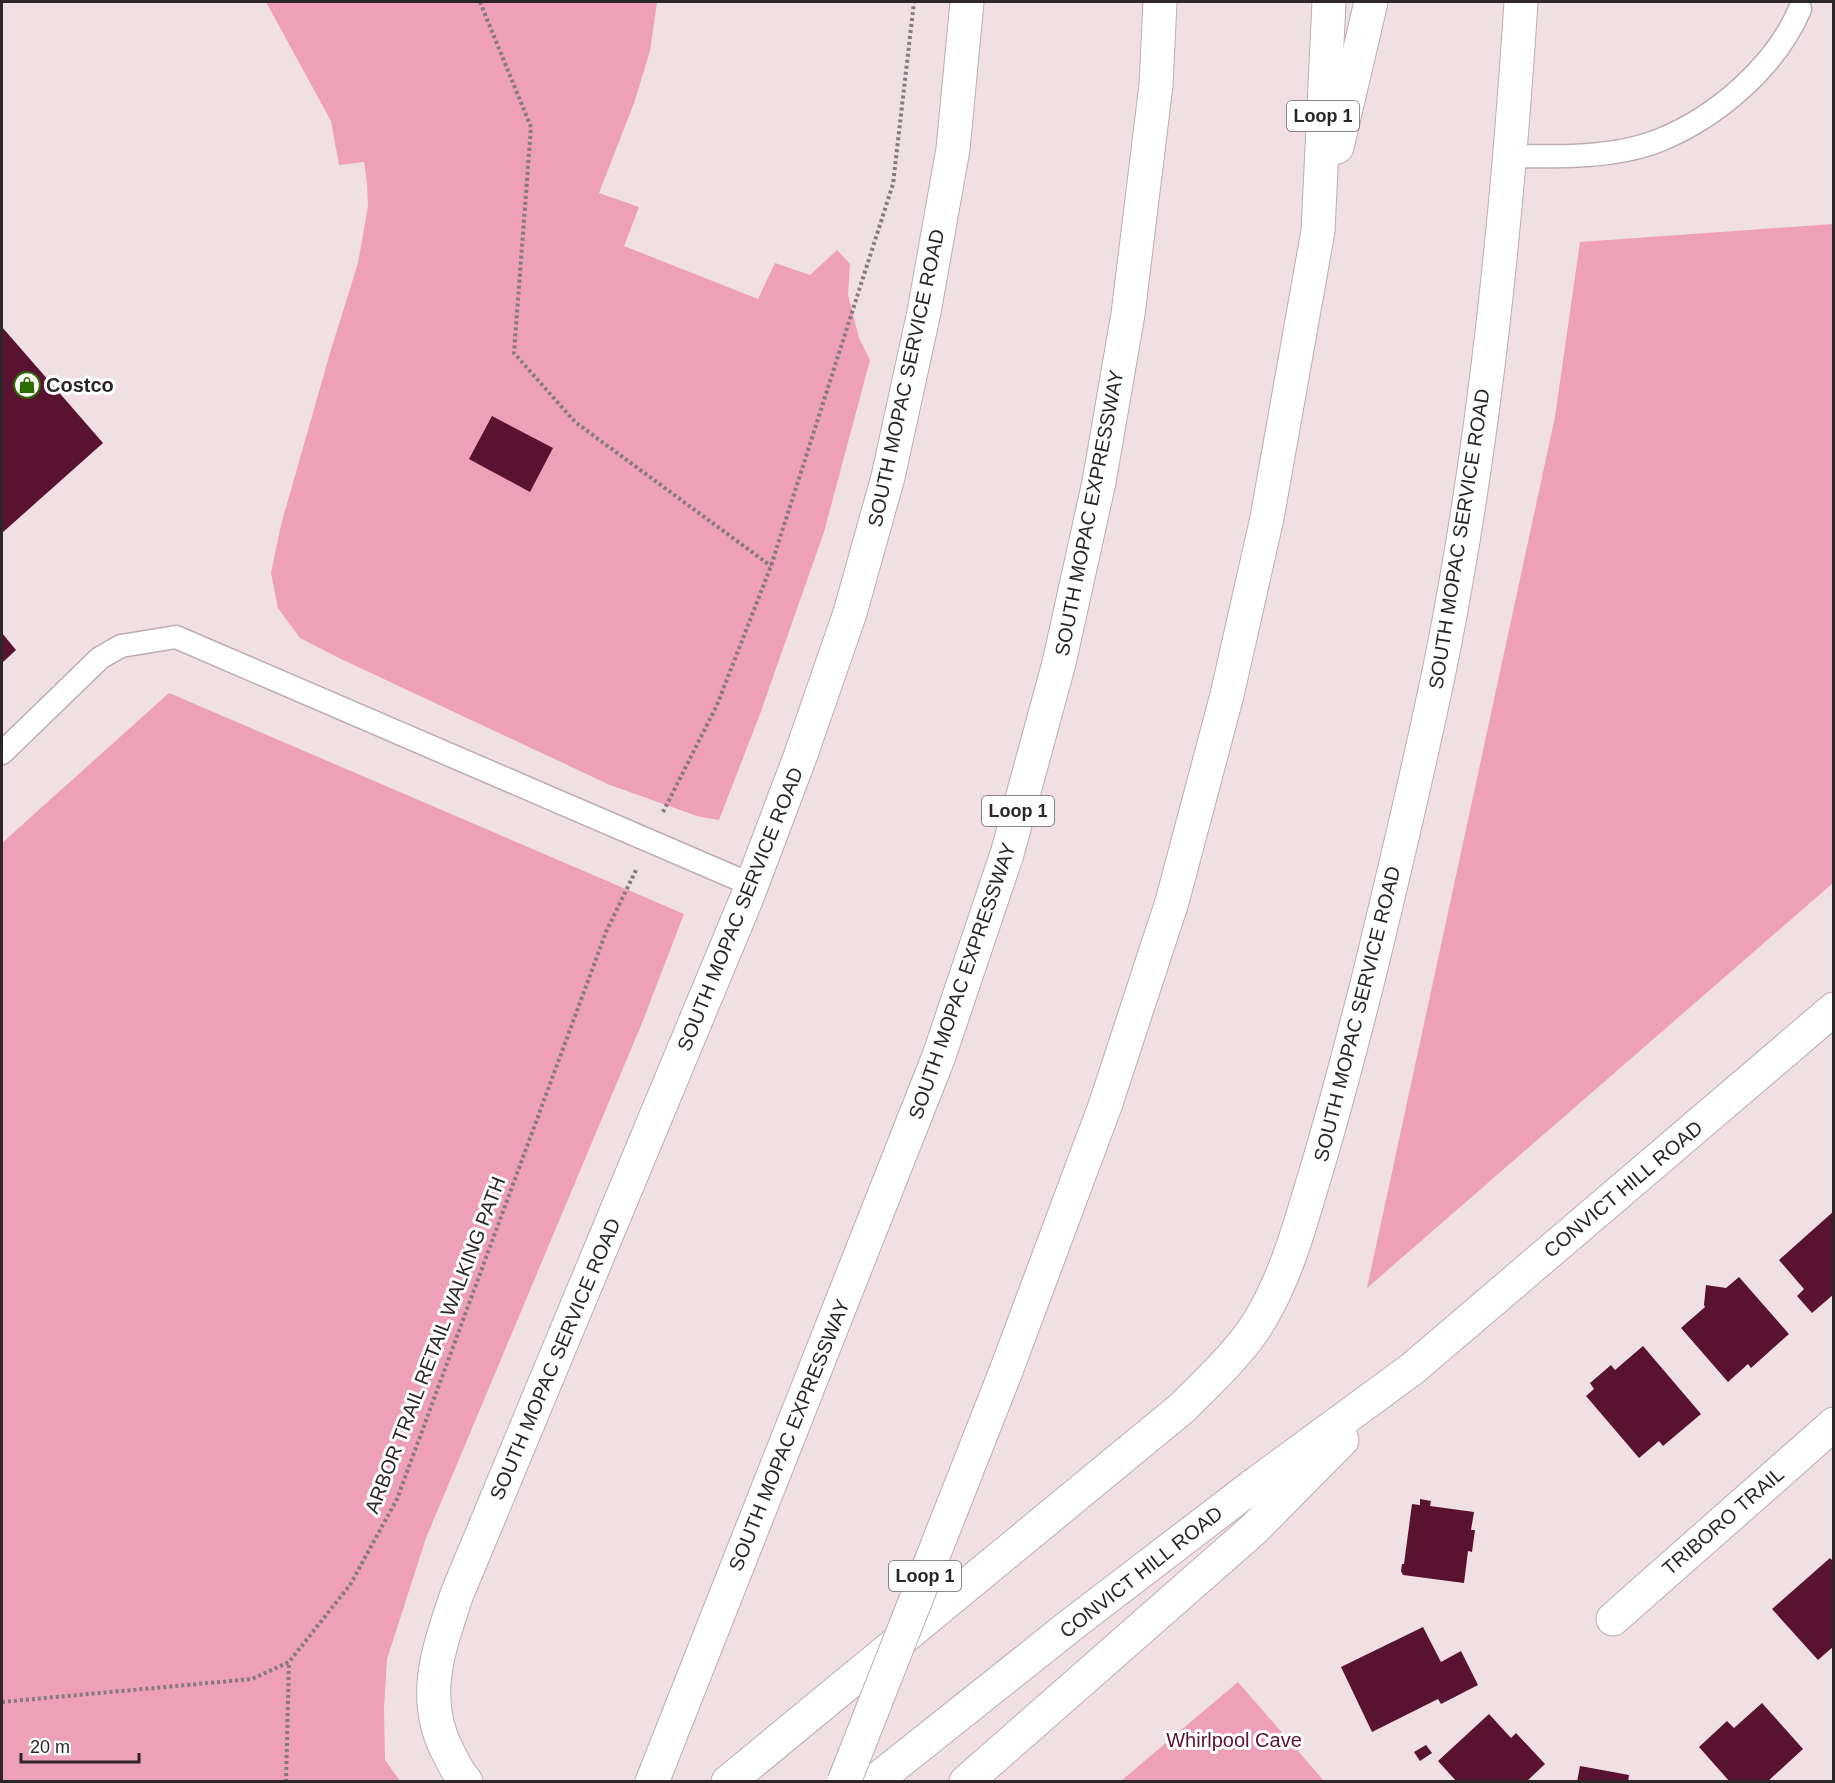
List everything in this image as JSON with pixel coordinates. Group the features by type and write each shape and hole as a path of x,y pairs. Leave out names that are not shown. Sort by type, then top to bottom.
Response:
{"main road":[{"name":"SOUTH MOPAC SERVICE ROAD","path":"466,1782 460,1776 440,1737 432,1690 438,1652 457,1594 753,885 850,613 888,477 924,312 952,148 966,2"},
{"name":"SOUTH MOPAC EXPRESSWAY","path":"652,1782 939,1056 1007,854 1059,663 1099,482 1128,314 1155,85 1160,2"},
{"name":"Loop 1","path":"844,1782 1006,1371 1105,1106 1175,890 1227,695 1267,518 1318,231 1329,2"},
{"path":"1318,231 1371,2"},
{"name":"SOUTH MOPAC SERVICE ROAD","path":"728,1782 1182,1408 1225,1366 1263,1315 1295,1245 1339,1096 1389,895 1443,652 1472,483 1496,298 1511,156 1521,2"},
{"name":"CONVICT HILL ROAD","path":"874,1782 1222,1509 1412,1369 1833,1009"},
{"name":"CONVICT HILL ROAD","path":"966,1782 1254,1529 1412,1369"},
{"name":"TRIBORO TRAIL","path":"1613,1619 1833,1424"}],"lane":[{"path":"1511,156 1585,155 1628,149 1660,141 1719,107 1746,85 1791,29 1800,9"},
{"path":"2,753 100,658 121,646 176,637 753,885"}],"path":[{"path":"480,2 531,127 514,353 575,422 771,566"},
{"path":"659,819 717,705 771,566 893,184 914,2"},
{"name":"ARBOR TRAIL RETAIL WALKING PATH","path":"2,1702 252,1679 289,1662 350,1585 397,1499 606,932 631,883"},
{"path":"286,1782 289,1662"}],"green space":[{"path":"266,2 657,2 650,51 634,103 599,193 639,207 624,246 758,299 775,263 810,275 837,250 850,264 848,295 859,338 870,360 824,532 760,714 719,820 697,816 610,785 339,658 300,638 278,608 271,573 281,525 358,263 368,206 364,162 339,165 331,121"},
{"path":"1833,224 1833,883 1367,1288 1555,417 1580,242"},
{"path":"169,693 684,914 642,1023 426,1538 387,1659 384,1708 385,1760 400,1781 2,1781 2,843"},
{"name":"Whirlpool Cave","path":"1238,1682 1324,1781 1121,1781"}],"building":[{"name":"Costco","path":"2,327 103,443 2,533"},
{"path":"492,416 553,448 530,492 469,459"},
{"path":"2,633 16,650 2,663"},
{"path":"1834,1211 1834,1294 1812,1313 1797,1296 1804,1289 1779,1260"},
{"path":"1739,1277 1789,1334 1751,1368 1748,1364 1728,1382 1681,1328 1705,1307 1706,1285 1726,1288"},
{"path":"1643,1346 1701,1414 1663,1446 1659,1441 1639,1458 1586,1396 1594,1389 1590,1383 1611,1365 1615,1370"},
{"path":"1420,1499 1431,1501 1430,1506 1474,1512 1471,1530 1475,1530 1472,1552 1468,1551 1464,1583 1403,1575 1401,1571 1402,1564 1404,1564 1412,1504 1420,1505"},
{"path":"1830,1558 1834,1562 1834,1646 1818,1660 1772,1609"},
{"path":"1423,1627 1441,1662 1461,1651 1478,1685 1441,1704 1438,1699 1372,1732 1341,1667"},
{"path":"1762,1703 1803,1749 1767,1782 1730,1782 1699,1747 1727,1721 1734,1728"},
{"path":"1489,1714 1511,1738 1516,1733 1545,1764 1526,1782 1457,1782 1438,1761"},
{"path":"1426,1745 1432,1753 1420,1761 1414,1752"},
{"path":"1580,1766 1629,1775 1628,1782 1577,1782"}],"place":[{"name":"Costco","path":"27,385"}]}
